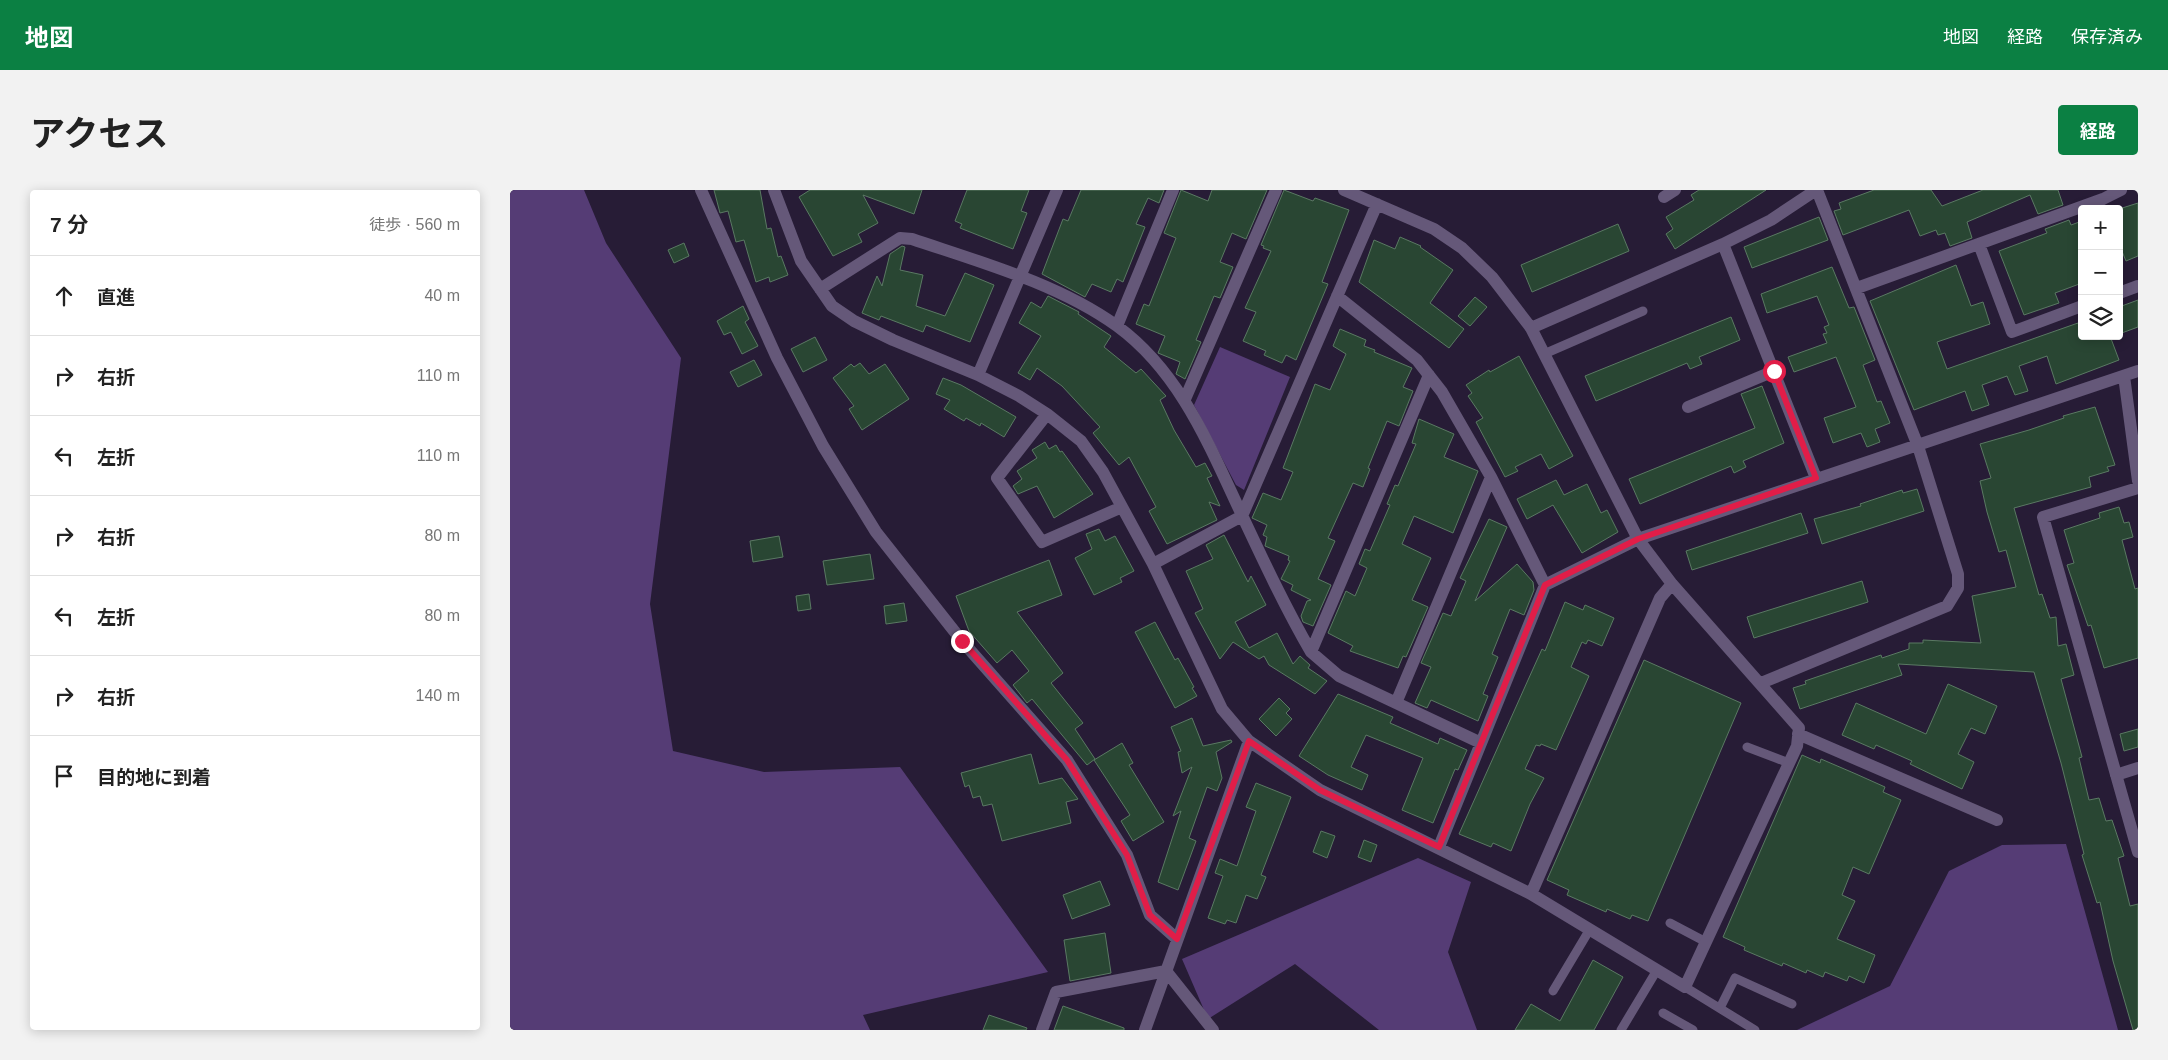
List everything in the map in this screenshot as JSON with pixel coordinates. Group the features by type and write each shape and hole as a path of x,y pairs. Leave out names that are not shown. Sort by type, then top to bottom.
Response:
{"street":[{"path":"701,190 776,358 823,446 876,532 962,641 1067,760 1127,855 1150,915 1177,939"},
{"path":"978,375 1057,190"},
{"path":"1117,326 1173,190"},
{"path":"1185,399 1276,190"},
{"path":"779,192 801,261 832,306 854,321 893,340 978,375 1019,396 1047,414 1081,441 1103,472 1153,564 1222,708 1249,741 1320,790 1531,894 1685,987 1797,746 1799,728 1672,584 1638,539 1532,328 1492,277 1462,248 1434,229 1344,190"},
{"path":"1664,197 1675,190"},
{"path":"1532,328 1724,244 1771,220 1816,190 1857,288 1918,446 1958,574 1958,588 1947,606 1761,683"},
{"path":"1857,288 2103,199 2121,190"},
{"path":"1153,564 1242,516 1376,204"},
{"path":"820,290 900,238 912,239 1020,276 1071,300 1117,326 1153,358 1185,399 1311,652 1339,676 1481,743"},
{"path":"1724,244 1816,478"},
{"path":"1979,244 2012,332 2078,307"},
{"path":"2123,292 2138,286"},
{"path":"1337,296 1417,360 1442,392 1491,477 1545,585"},
{"path":"1688,407 1774,371"},
{"path":"1439,847 1545,585 1638,539 2138,371"},
{"path":"1311,652 1429,375"},
{"path":"2124,376 2138,481"},
{"path":"1047,414 997,478 1042,542 1122,507"},
{"path":"1396,703 1491,477"},
{"path":"2138,488 2043,517 2138,852"},
{"path":"1531,894 1660,598 1672,584"},
{"path":"1798,734 1997,820"},
{"path":"1145,1030 1249,741"},
{"path":"2116,775 2138,768"},
{"path":"1042,1030 1056,992 1166,971"},
{"path":"1166,971 1213,1030"}],"lane":[{"path":"1544,354 1643,311"},
{"path":"1747,746 1789,763"},
{"path":"1670,923 1706,942"},
{"path":"1554,991 1590,930"},
{"path":"1621,1030 1656,970"},
{"path":"1720,1008 1735,978 1792,1004"},
{"path":"1685,987 1755,1030"},
{"path":"1663,1013 1693,1030"}],"shaded area":[{"path":"510,190 584,190 606,243 681,358 650,604 673,751 764,772 900,767 1048,972 863,1015 870,1030 510,1030"},
{"path":"1220,347 1290,377 1244,490 1236,485 1194,405"},
{"path":"2066,844 2118,1030 1797,1030 1890,986 1949,871 2002,845"},
{"path":"1418,858 1471,882 1448,952 1477,1030 1379,1030 1295,964 1208,1019 1182,959"}],"building":[{"path":"714,190 760,190 767,229 771,228 778,257 781,256 788,275 770,282 769,277 756,282 744,240 736,242 728,211 720,213"},
{"path":"810,190 922,190 914,214 863,195 878,223 858,234 862,242 833,256 799,197"},
{"path":"967,190 1029,190 1021,211 1027,213 1013,249 960,228 962,224 955,221"},
{"path":"1081,190 1164,190 1159,203 1148,198 1136,224 1145,227 1123,282 1117,279 1111,292 1092,284 1085,297 1042,274 1063,219 1068,221"},
{"path":"1181,190 1208,201 1212,190 1267,190 1246,239 1232,233 1220,262 1233,267 1220,298 1214,296 1196,340 1201,342 1185,379 1176,374 1180,362 1158,353 1165,336 1136,324 1144,304 1149,306 1176,238 1164,233"},
{"path":"1284,190 1313,201 1315,198 1349,210 1322,282 1328,284 1296,360 1286,355 1282,363 1264,355 1266,351 1243,341 1256,312 1245,308 1271,251 1263,248 1264,246 1261,245"},
{"path":"1699,190 1766,190 1675,249 1666,234 1673,229 1666,217 1694,200 1691,195"},
{"path":"1874,190 1931,190 1942,206 1983,190 2058,190 2063,205 2038,214 2030,195 1967,222 1972,238 1950,246 1945,233 1938,235 1936,230 1920,236 1909,210 1843,235 1834,211 1841,209 1839,203"},
{"path":"2138,203 2138,256 2126,261 2123,254 2123,208"},
{"path":"1819,217 1828,240 1752,268 1744,247"},
{"path":"2069,220 2071,225 2078,222 2078,284 2055,293 2059,303 2024,315 1999,251 2047,233 2045,229"},
{"path":"1618,224 1629,251 1532,292 1521,265"},
{"path":"1400,237 1421,246 1453,270 1430,303 1464,329 1449,348 1359,282 1374,240 1395,249"},
{"path":"684,243 689,256 674,263 668,250"},
{"path":"902,246 905,247 900,270 923,275 916,306 945,316 965,273 994,285 970,342 926,325 923,332 881,316 879,320 862,313 877,276 882,286 890,254"},
{"path":"1956,265 1971,306 1983,302 1990,324 1937,342 1947,369 2078,323 2078,340 2112,340 2119,360 2056,384 2047,356 2019,366 2028,391 2015,395 2007,376 1982,385 1989,405 1972,411 1965,391 1914,410 1870,301"},
{"path":"1832,267 1849,308 1854,307 1875,360 1863,365 1877,402 1881,401 1890,423 1875,429 1880,442 1867,447 1861,433 1833,443 1824,418 1856,407 1836,357 1794,372 1788,357 1827,343 1823,334 1827,333 1824,327 1829,325 1817,296 1767,313 1761,294"},
{"path":"1048,296 1079,312 1078,314 1111,336 1104,347 1136,373 1141,369 1166,396 1160,400 1174,430 1196,467 1205,463 1212,476 1207,478 1220,506 1209,502 1217,520 1167,544 1149,511 1156,507 1129,457 1119,465 1093,433 1100,427 1062,386 1037,368 1030,380 1018,373 1041,336 1019,323 1031,302 1041,308"},
{"path":"1475,297 1487,307 1470,326 1458,316"},
{"path":"2138,300 2138,327 2123,333 2123,306"},
{"path":"743,306 749,319 745,322 758,346 742,354 731,332 724,335 717,321"},
{"path":"1731,317 1740,340 1699,357 1702,364 1690,369 1687,363 1596,401 1585,376"},
{"path":"1340,329 1366,340 1364,346 1375,350 1374,352 1412,368 1403,387 1413,391 1399,426 1387,421 1368,468 1370,469 1363,487 1353,483 1328,538 1335,541 1318,579 1331,585 1313,626 1303,622 1301,616 1307,601 1311,600 1291,590 1293,585 1281,579 1290,561 1288,560 1289,556 1265,546 1267,537 1263,535 1267,525 1252,518 1263,493 1281,500 1293,472 1283,468 1315,384 1330,390 1346,354 1333,346"},
{"path":"815,337 827,360 803,372 791,349"},
{"path":"1519,356 1573,456 1549,469 1541,454 1515,467 1518,471 1505,477 1476,422 1483,418 1468,396 1472,393 1466,385 1489,370 1490,372"},
{"path":"754,360 762,375 738,387 730,372"},
{"path":"860,363 869,374 885,364 909,399 862,430 849,409 854,406 833,378 851,364 854,367"},
{"path":"943,378 961,385 1016,417 1004,437 981,423 980,426 966,418 964,421 944,409 950,400 936,394"},
{"path":"1762,386 1784,443 1743,461 1746,467 1734,473 1731,466 1640,504 1629,479 1755,428 1741,394"},
{"path":"2095,407 2115,465 2107,467 2109,471 2089,477 2091,487 2014,508 2039,595 2042,594 2050,618 2056,617 2058,646 2066,644 2074,675 2061,679 2082,757 2079,758 2089,800 2099,798 2106,821 2112,820 2124,856 2118,858 2130,906 2138,904 2138,1030 2133,1030 2113,961 2100,902 2097,903 2082,855 2084,854 2061,763 2034,672 1898,664 1902,675 1800,709 1793,688 1806,684 1805,681 1881,655 1882,658 1909,649 1909,643 1923,643 1923,640 1981,643 1972,596 2016,587 2006,550 1999,552 1987,512 1980,481 1991,478 1980,444 2029,430 2064,418 2063,416"},
{"path":"1419,419 1454,434 1444,457 1478,471 1453,533 1414,516 1402,544 1431,558 1412,600 1428,607 1406,657 1403,656 1398,668 1350,651 1353,646 1328,633 1346,591 1355,596 1367,568 1359,564 1365,549 1370,551 1390,505 1387,504 1395,485 1398,486 1416,444 1412,443"},
{"path":"1045,442 1049,449 1056,445 1060,452 1062,451 1093,494 1054,518 1037,486 1018,494 1013,486 1022,479 1017,471 1037,458 1032,450"},
{"path":"1556,480 1564,495 1587,484 1601,513 1607,510 1618,532 1582,553 1553,505 1527,519 1517,499"},
{"path":"1917,489 1924,511 1822,544 1814,519 1861,506 1860,504 1902,490 1903,493"},
{"path":"2119,507 2124,523 2129,522 2133,537 2122,540 2135,589 2138,588 2138,658 2104,668 2091,625 2088,626 2067,565 2074,563 2064,530 2100,518 2099,513"},
{"path":"1801,513 1808,533 1692,570 1686,551"},
{"path":"1489,519 1507,527 1475,601 1517,564 1533,582 1534,590 1524,615 1510,609 1492,654 1498,657 1483,694 1488,696 1478,721 1431,700 1427,708 1415,703 1431,667 1421,663 1443,613 1451,616 1466,581 1460,578"},
{"path":"1099,529 1105,541 1115,536 1134,571 1120,578 1122,582 1094,595 1075,558 1092,549 1086,534"},
{"path":"1224,535 1248,582 1251,576 1266,605 1235,622 1249,648 1277,633 1293,664 1300,656 1310,665 1308,668 1327,681 1315,694 1269,665 1264,656 1259,659 1233,642 1220,659 1195,613 1203,609 1186,571 1213,559 1206,545"},
{"path":"779,536 783,557 753,562 750,541"},
{"path":"870,554 874,579 827,585 823,561"},
{"path":"1049,560 1062,595 1017,612 1063,673 1051,683 1083,723 1075,729 1095,759 1087,765 1032,699 1027,703 1013,685 1029,671 1012,650 997,663 969,631 956,596"},
{"path":"1862,581 1868,602 1754,638 1747,617"},
{"path":"809,594 811,609 798,611 796,596"},
{"path":"1565,602 1583,610 1585,605 1614,618 1602,646 1588,640 1586,644 1582,642 1571,667 1589,676 1556,750 1541,744 1540,746 1536,745 1525,769 1544,778 1530,804 1511,851 1493,843 1491,847 1459,834 1542,649 1545,651"},
{"path":"904,603 907,621 886,624 884,606"},
{"path":"1155,622 1175,660 1178,658 1197,696 1175,708 1135,632"},
{"path":"1644,660 1741,703 1648,921 1632,915 1630,919 1607,909 1606,912 1567,895 1569,890 1547,880"},
{"path":"1948,684 1997,706 1985,734 1971,728 1958,754 1974,762 1962,789 1910,764 1912,761 1876,745 1874,749 1842,735 1856,703 1926,734"},
{"path":"1338,694 1393,717 1390,723 1438,744 1440,738 1467,750 1458,770 1455,769 1433,823 1402,810 1423,758 1366,735 1351,767 1368,775 1362,790 1328,775 1299,756"},
{"path":"1279,698 1290,709 1286,713 1292,719 1276,736 1259,719"},
{"path":"1192,718 1203,746 1231,740 1232,742 1216,752 1222,778 1217,791 1207,787 1189,838 1196,841 1178,890 1158,882 1181,811 1173,816 1192,767 1182,773 1178,752 1181,751 1171,727"},
{"path":"2138,729 2138,747 2124,751 2120,734"},
{"path":"1122,743 1133,763 1129,765 1164,822 1133,841 1121,821 1130,815 1094,760"},
{"path":"1031,754 1039,784 1062,778 1078,799 1066,802 1071,823 1002,841 992,804 983,806 980,796 973,798 969,785 965,787 961,773"},
{"path":"1802,755 1820,763 1821,759 1885,787 1883,792 1901,800 1869,874 1853,867 1842,895 1855,901 1837,939 1875,955 1864,983 1849,976 1847,981 1825,972 1823,977 1807,970 1806,973 1783,963 1782,966 1744,950 1745,947 1723,937"},
{"path":"1256,783 1291,797 1261,875 1266,877 1257,899 1246,895 1236,923 1227,920 1225,924 1208,918 1223,876 1215,873 1220,859 1237,866 1256,811 1246,807"},
{"path":"1321,831 1335,836 1327,858 1313,852"},
{"path":"1364,840 1377,845 1371,862 1358,857"},
{"path":"1100,881 1110,905 1072,919 1063,895"},
{"path":"1105,933 1111,973 1070,981 1064,940"},
{"path":"1593,960 1623,977 1594,1030 1515,1030 1531,1004 1560,1021"},
{"path":"1063,1006 1124,1028 1124,1030 1054,1030"},
{"path":"989,1015 1027,1028 1026,1030 983,1030"}],"route":[{"path":"962,641 1067,760 1127,855 1150,915 1177,939 1249,741 1320,790 1439,847 1538,597 1545,585 1638,539 1816,478 1774,371"}]}
